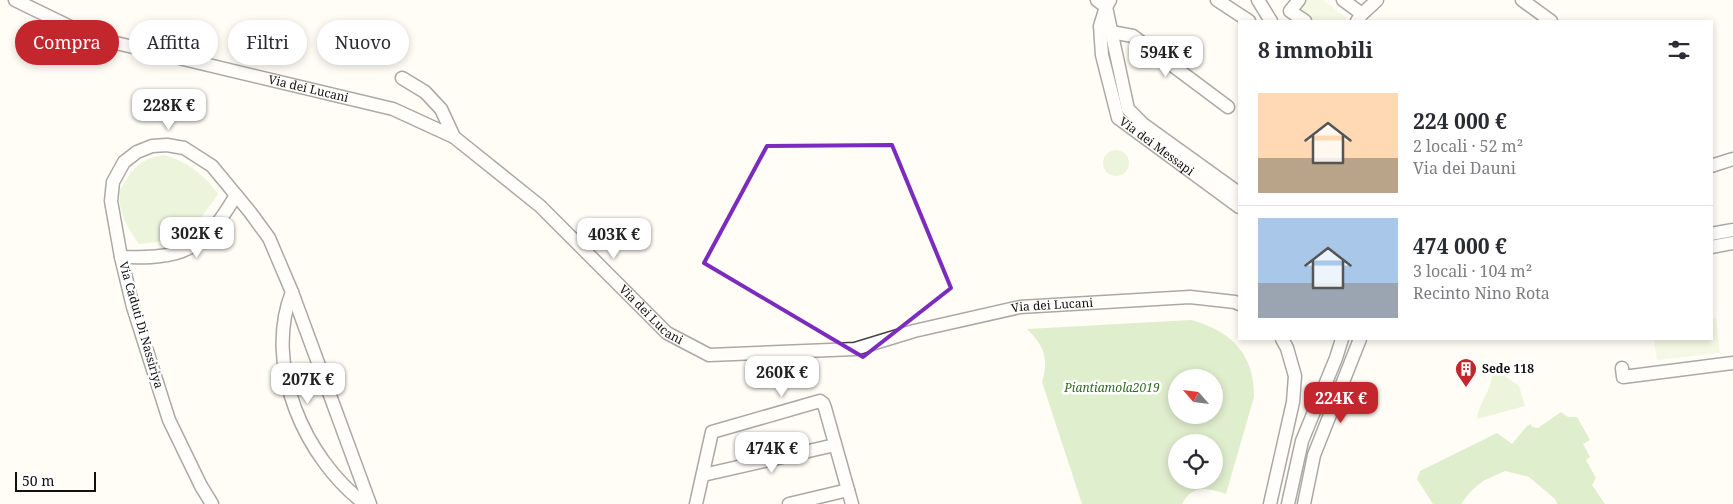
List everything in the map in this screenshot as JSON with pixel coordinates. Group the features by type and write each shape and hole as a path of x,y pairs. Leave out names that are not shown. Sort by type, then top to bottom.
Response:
{"street":[{"name":"Via dei Lucani","path":"15,0 91,37 393,109 454,136 540,206 667,333 709,354 854,349 914,331 1020,307 1190,297 1238,304"},
{"path":"1218,0 1248,20"},
{"path":"1226,0 1252,20"},
{"path":"1258,0 1270,20"},
{"path":"1299,0 1290,11 1304,20"},
{"path":"1343,0 1359,18 1377,0"},
{"path":"1522,0 1550,20"},
{"name":"Via dei Messapi","path":"1104,2 1128,109 1164,146"},
{"name":"Via dei Messapi","path":"1104,2 1100,26 1102,55 1118,118 1164,146 1202,174 1238,206"},
{"path":"1111,32 1133,36 1228,107"},
{"path":"402,78 425,92 441,109 454,136"},
{"name":"Via Caduti Di Nassiriya","path":"212,504 200,486 169,420 133,307 121,257 111,201 113,182 124,162 137,152 152,146 167,145 184,148 212,166 269,238 292,292 370,504"},
{"path":"1713,165 1733,159"},
{"name":"Via dei Messapi","path":"1202,174 1238,193"},
{"path":"121,257 162,256 186,250 211,232 223,217 236,195"},
{"path":"1713,234 1733,230"},
{"path":"1713,247 1733,243"},
{"path":"292,292 284,322 283,345 290,395 303,429 332,474 355,497 365,504"},
{"path":"1270,504 1293,402 1295,376 1287,348 1283,340"},
{"path":"1288,504 1302,441 1342,340"},
{"path":"1304,504 1314,454 1360,340"},
{"path":"1336,358 1349,364"},
{"path":"1622,368 1623,377 1733,363"},
{"path":"696,504 712,432 820,401 825,408 852,504"},
{"path":"703,475 835,446"},
{"path":"789,504 848,490"}],"highlighted area":[{"path":"892,145 951,288 863,357 704,263 767,146"}],"green space":[{"path":"1306,0 1323,0 1347,18 1346,20 1313,20 1299,10"},
{"path":"1116,150 1125,154 1129,163 1125,172 1116,176 1107,172 1103,163 1107,154"},
{"path":"163,155 194,169 218,194 202,216 186,231 166,240 139,244 122,212 119,197 120,190 131,172 139,164 148,159"},
{"path":"1713,318 1716,318 1720,353 1657,360 1654,340 1713,340"},
{"name":"Piantiamola2019","path":"1191,320 1205,324 1228,337 1245,356 1250,368 1254,397 1226,494 1207,489 1223,489 1223,434 1168,434 1168,489 1201,489 1191,493 1182,504 1082,504 1042,382 1045,359 1038,341 1027,329"},
{"path":"1491,366 1519,386 1525,406 1477,419 1478,412 1492,380"},
{"path":"1561,412 1568,417 1577,417 1590,440 1583,444 1590,457 1586,460 1596,478 1592,485 1605,504 1557,504 1555,499 1529,477 1505,471 1483,481 1471,491 1461,504 1433,504 1417,479 1420,471 1497,433 1512,444 1526,427 1531,424 1532,427 1538,428"}],"place":[{"name":"Sede 118","path":"1466,388"}]}
